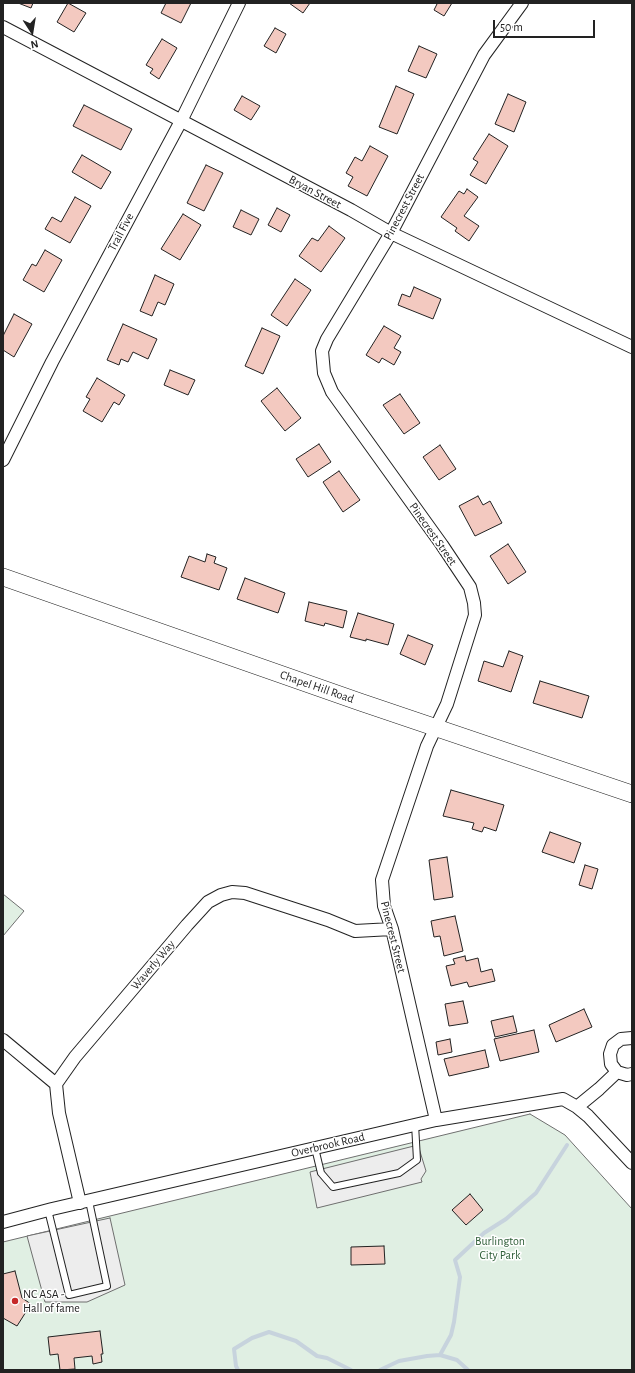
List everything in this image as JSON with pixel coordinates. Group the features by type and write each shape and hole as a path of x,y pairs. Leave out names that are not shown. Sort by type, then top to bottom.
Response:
{"main road":[{"name":"Chapel Hill Road","path":"3,576 266,669 632,794"}],"street":[{"name":"Trail Five","path":"3,460 52,362 180,122 239,3"},
{"name":"Pinecrest Street","path":"436,1120 392,929 384,906 382,880 427,746 447,704 475,615 474,603 470,587 442,545 332,392 324,373 322,351 327,339 391,233 484,55 522,3"},
{"name":"Bryan Street","path":"3,27 144,101 180,122 351,210 391,233 632,347"},
{"name":"Waverly Way","path":"56,1084 75,1057 187,925 208,902 221,895 232,892 245,893 328,920 355,931 392,929"},
{"path":"632,1038 621,1039 613,1045 610,1054 611,1064 617,1072 627,1075 632,1074"},
{"path":"3,1040 56,1084 59,1113 84,1202"},
{"path":"577,1107 600,1089 617,1072"},
{"name":"Overbrook Road","path":"3,1222 48,1210 415,1124 563,1099 577,1107 588,1116 632,1163"}],"lane":[{"path":"315,1148 321,1173 333,1187 399,1173 417,1160 415,1124"},
{"path":"48,1210 69,1296 107,1286 84,1202"}],"green space":[{"path":"3,894 24,911 3,936"},
{"name":"Burlington City Park","path":"530,1114 565,1135 632,1209 632,1370 3,1370 3,1242"}],"shaded area":[{"path":"418,1145 426,1171 421,1179 422,1182 317,1208 310,1172"},
{"path":"110,1218 125,1285 87,1302 45,1302 27,1236"}],"building":[{"path":"18,3 33,3 31,8"},
{"path":"68,3 86,13 74,32 57,22"},
{"path":"166,3 191,3 181,23 161,13"},
{"path":"289,3 310,3 303,13"},
{"path":"435,3 452,3 444,16 434,10 437,4"},
{"path":"275,28 286,34 276,53 264,46"},
{"path":"162,39 177,48 159,79 150,73 153,69 146,65"},
{"path":"419,46 437,54 426,78 408,71"},
{"path":"396,86 414,94 397,134 379,127"},
{"path":"508,94 526,102 514,132 495,124"},
{"path":"242,96 260,106 251,120 234,110"},
{"path":"84,105 132,129 121,150 73,126"},
{"path":"489,134 508,146 486,184 470,175 478,162 473,159"},
{"path":"370,146 388,156 367,196 348,186 353,177 346,173 355,157 362,161"},
{"path":"82,155 111,172 101,189 72,172"},
{"path":"206,165 223,173 204,211 187,203"},
{"path":"467,189 478,197 464,216 479,226 469,241 455,231 457,228 441,217 459,191 464,194"},
{"path":"75,197 91,206 70,243 45,229 52,217 61,222"},
{"path":"277,208 290,215 281,232 268,225"},
{"path":"241,210 259,219 251,235 233,227"},
{"path":"183,214 201,225 180,260 161,249"},
{"path":"329,226 345,238 321,272 299,256 312,238 318,241"},
{"path":"45,250 62,260 44,292 23,280 32,264 36,266"},
{"path":"155,275 174,284 165,305 158,302 152,316 140,311"},
{"path":"295,279 311,290 287,326 271,315"},
{"path":"414,287 441,299 433,319 398,305 402,294 410,297"},
{"path":"14,314 32,324 14,357 3,350 3,336"},
{"path":"123,324 157,339 148,359 133,352 128,362 121,359 119,365 107,360"},
{"path":"384,326 401,336 394,348 401,352 394,365 382,358 379,363 366,355"},
{"path":"262,328 280,336 263,374 245,366"},
{"path":"170,370 195,380 188,395 164,385"},
{"path":"97,378 125,395 119,405 114,402 102,422 83,411 90,399 86,397"},
{"path":"277,388 301,418 285,431 261,401"},
{"path":"400,394 420,423 404,434 383,405"},
{"path":"319,444 331,462 308,477 296,459"},
{"path":"440,445 456,469 439,480 423,457"},
{"path":"339,471 360,500 343,512 323,482"},
{"path":"478,496 483,505 490,501 502,523 475,536 459,506"},
{"path":"508,544 526,572 508,584 490,556"},
{"path":"207,554 216,557 214,563 227,568 219,590 181,577 189,556 205,562"},
{"path":"245,578 285,593 278,613 237,599"},
{"path":"309,602 347,611 343,628 325,623 324,626 305,621"},
{"path":"358,613 394,624 388,645 366,639 366,641 350,637"},
{"path":"408,635 433,645 425,665 400,654"},
{"path":"509,651 523,656 511,692 478,681 484,661 503,667"},
{"path":"540,681 589,696 582,718 533,703"},
{"path":"451,790 504,805 496,831 484,827 482,832 472,829 474,823 443,816"},
{"path":"550,832 581,843 574,863 542,852"},
{"path":"447,857 453,897 434,900 429,860"},
{"path":"585,865 598,869 592,889 579,885"},
{"path":"455,916 463,951 444,956 440,936 434,937 431,921"},
{"path":"465,956 466,961 478,958 481,972 492,969 495,981 469,987 467,982 451,986 446,966 455,964 453,959"},
{"path":"463,1001 468,1023 449,1026 445,1004"},
{"path":"584,1009 592,1027 556,1042 549,1025"},
{"path":"513,1016 517,1032 495,1037 491,1021"},
{"path":"534,1030 539,1052 500,1061 494,1039"},
{"path":"450,1039 452,1052 438,1055 436,1042"},
{"path":"485,1050 489,1067 449,1076 444,1059"},
{"path":"470,1194 483,1210 466,1225 452,1210"},
{"path":"384,1246 385,1264 351,1265 351,1247"},
{"name":"NC ASA - Hall of fame","path":"15,1271 22,1298 31,1304 17,1326 3,1318 3,1274"},
{"path":"100,1331 103,1354 101,1354 102,1362 93,1364 92,1356 74,1358 75,1369 60,1370 58,1354 50,1355 48,1337"}],"waterway":[{"path":"440,1355 451,1335 454,1322 460,1277 455,1260 484,1233 506,1219 536,1193 567,1145"},
{"path":"238,1370 236,1366 234,1349 252,1338 269,1332 296,1341 317,1356 327,1358 351,1370"},
{"path":"380,1370 399,1361 440,1355 457,1360 468,1370"}],"place":[{"name":"NC ASA - Hall of fame","path":"15,1301"}]}
